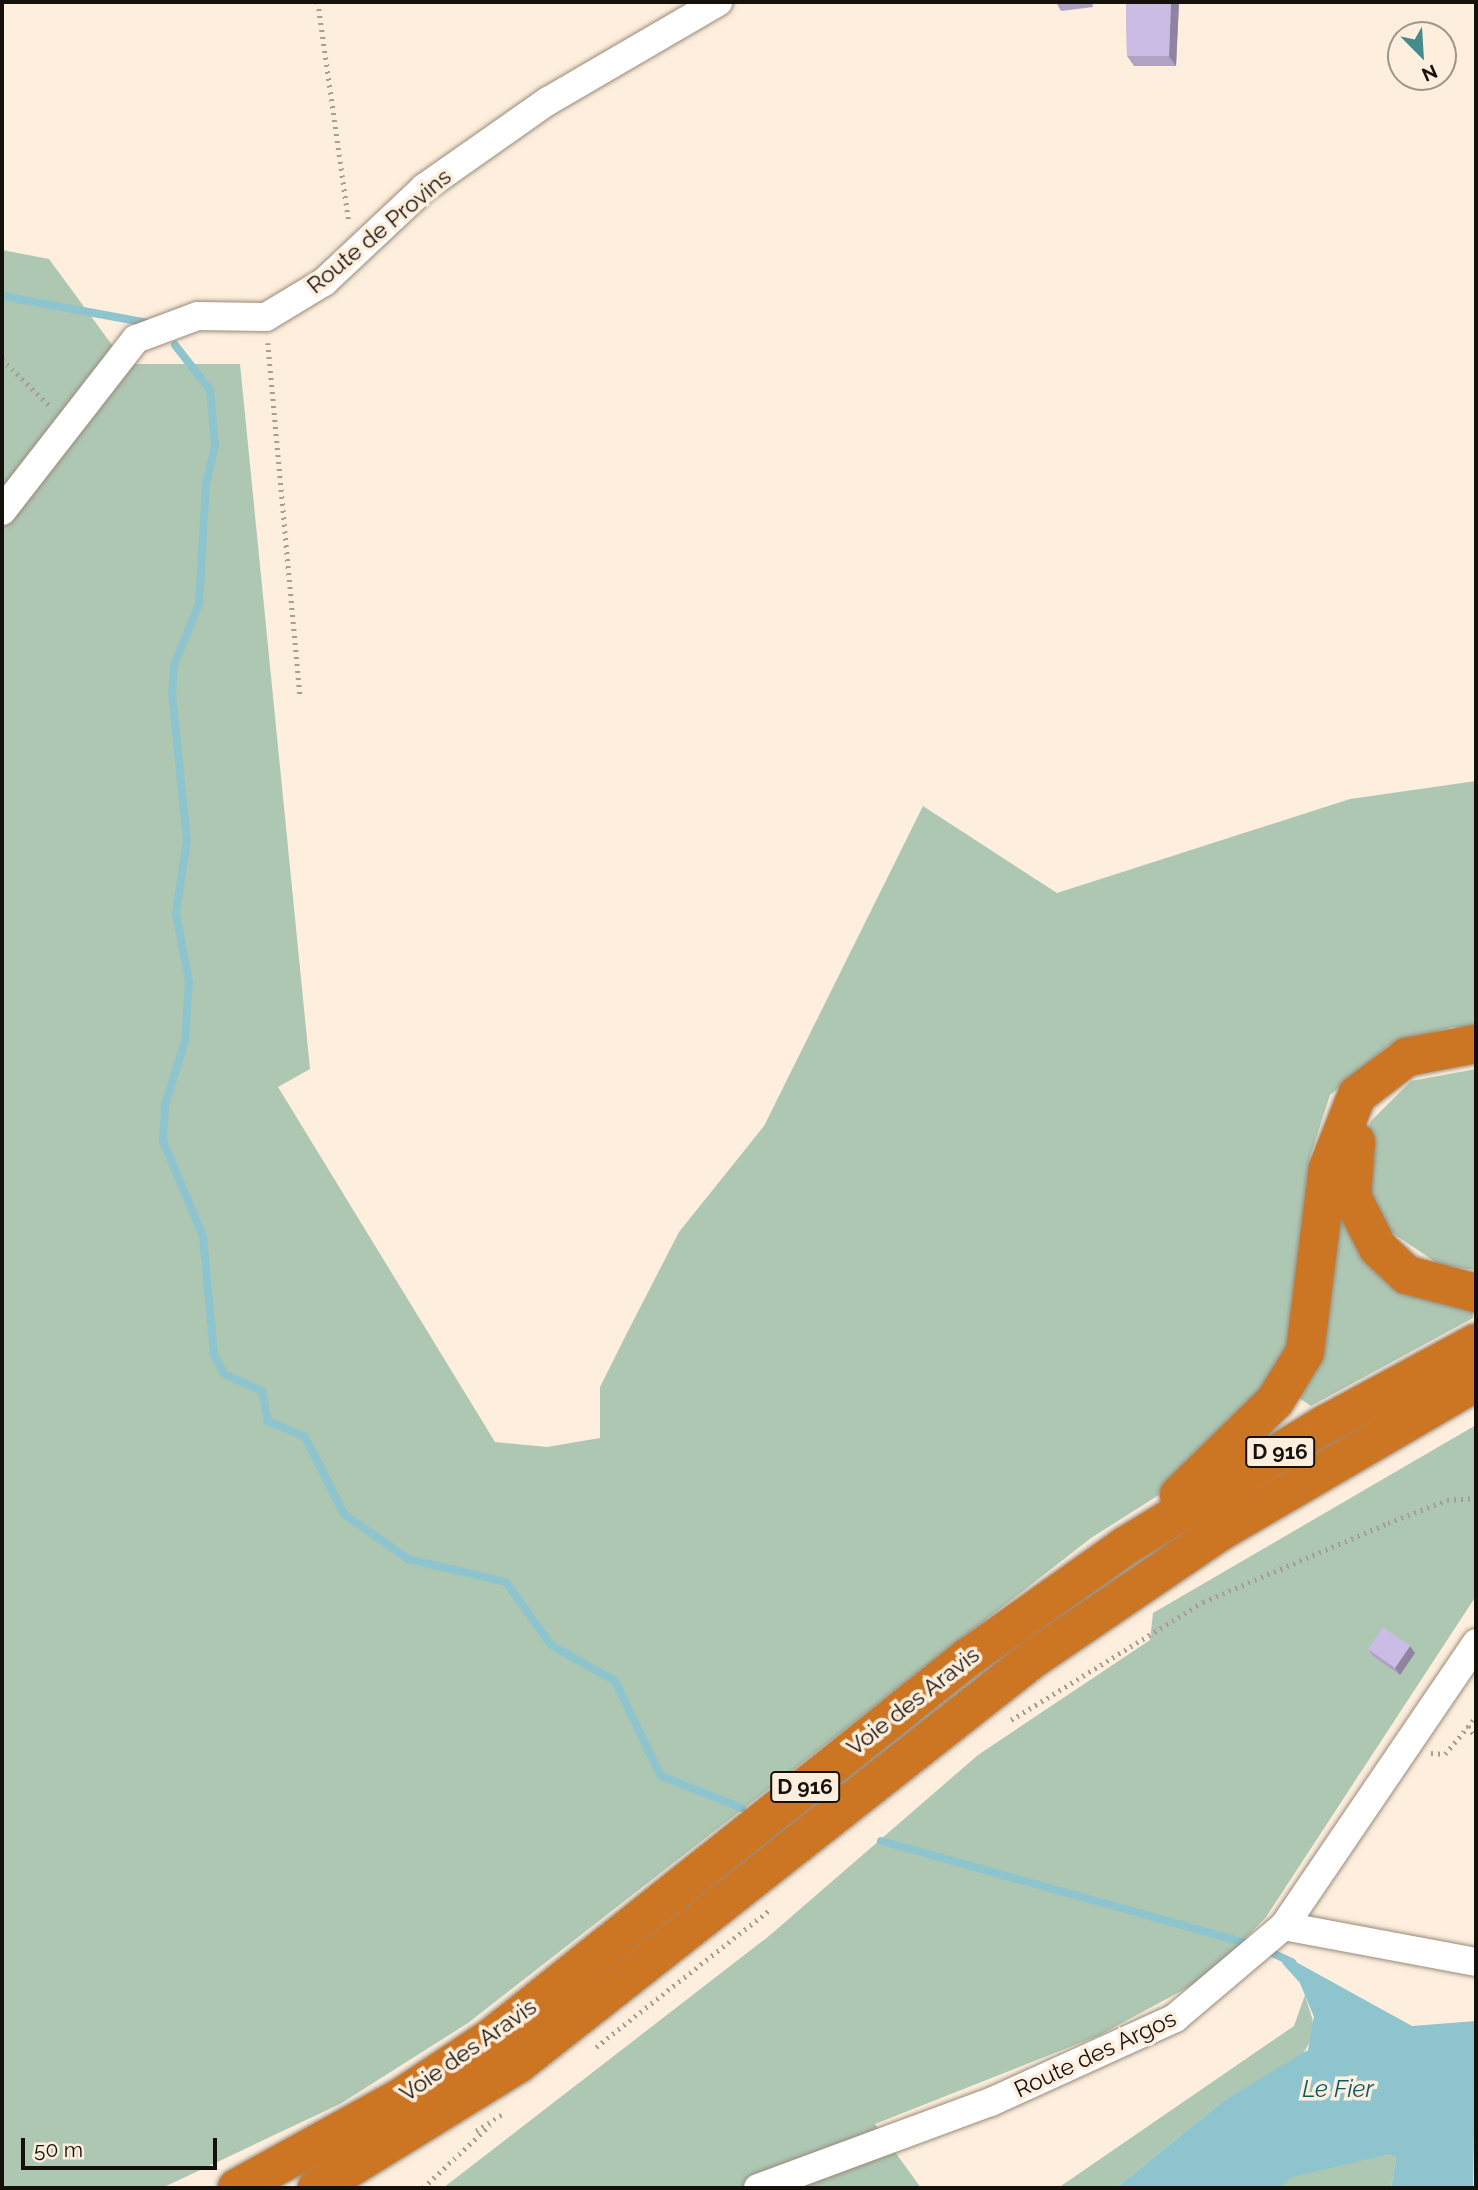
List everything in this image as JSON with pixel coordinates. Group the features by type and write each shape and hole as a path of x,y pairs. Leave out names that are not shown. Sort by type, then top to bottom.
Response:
{"highway":[{"path":"1125,1546 1257,1421 1297,1370 1316,1308 1328,1168 1357,1095 1407,1056 1476,1044"},
{"path":"1476,1065 1431,1069 1386,1094 1359,1135 1349,1181 1361,1224 1396,1268 1438,1287 1476,1293"},
{"name":"Voie des Aravis","path":"237,2188 378,2111 492,2037 967,1658 1125,1546 1326,1424 1476,1343"},
{"name":"Voie des Aravis","path":"317,2188 518,2064 1034,1658 1221,1531 1476,1382"}],"street":[{"name":"Route de Provins","path":"266,317 354,255 424,188 537,108 718,2"},
{"path":"2,511 67,422 136,340 198,316 266,317"},
{"name":"Route des Argos","path":"758,2188 1092,2060 1175,2018 1238,1969 1284,1926 1406,1752 1476,1643"},
{"path":"1284,1926 1476,1962"}],"path":[{"path":"318,2 354,255"},
{"path":"266,317 300,696"},
{"path":"2,359 67,422"},
{"path":"1006,1724 1203,1602 1399,1518 1447,1500 1476,1498"},
{"path":"1406,1752 1446,1754 1476,1717"},
{"path":"1468,1727 1476,1737"},
{"path":"583,2057 776,1905"},
{"path":"423,2188 495,2120 517,2104"}],"green space":[{"path":"2,250 49,259 126,364 240,364 310,1069 278,1087 495,1442 547,1447 600,1438 600,1387 627,1333 679,1232 764,1126 923,806 1057,893 1350,799 1476,781 1476,1028 1452,1027 1389,1045 1330,1095 1309,1160 1312,1202 1291,1339 1272,1393 1162,1493 1091,1538 468,2023 340,2104 162,2188 2,2188"},
{"path":"1476,1069 1476,1270 1440,1265 1385,1228 1366,1191 1359,1154 1371,1121 1411,1081"},
{"path":"1343,1212 1474,1301 1473,1318 1311,1406 1299,1398"},
{"path":"1476,1425 1476,1596 1266,1917 1209,1976 1098,2036 875,2124 921,2188 443,2188 769,1936 978,1755 1150,1640 1153,1613"},
{"path":"1305,1995 1316,2031 1303,2054 1223,2101 1116,2188 1058,2188 1294,2026"},
{"path":"1338,2138 1396,2157 1391,2188 1227,2188 1279,2153"}],"water":[{"name":"Le Fier","path":"1287,1957 1412,2026 1476,2021 1473,2188 1391,2188 1396,2157 1338,2138 1279,2153 1227,2188 1116,2188 1223,2101 1308,2050 1314,2017 1300,1983 1282,1963"}],"building":[{"path":"1126,2 1171,2 1169,56 1127,56"},
{"path":"1383,1627 1410,1646 1395,1668 1368,1649"}],"waterway":[{"path":"2,296 147,323"},
{"path":"175,345 210,390 215,445 206,483 199,604 174,665 172,693 187,840 176,913 189,982 185,1041 165,1105 163,1141 203,1236 214,1354 224,1374 262,1391 268,1421 305,1437 344,1514 408,1559 506,1582 551,1645 615,1681 661,1776 742,1808"},
{"path":"881,1841 1254,1945"},
{"path":"1266,1950 1292,1962"},
{"name":"Le Fier","path":"1243,2188 1280,2155 1476,2109"}]}
